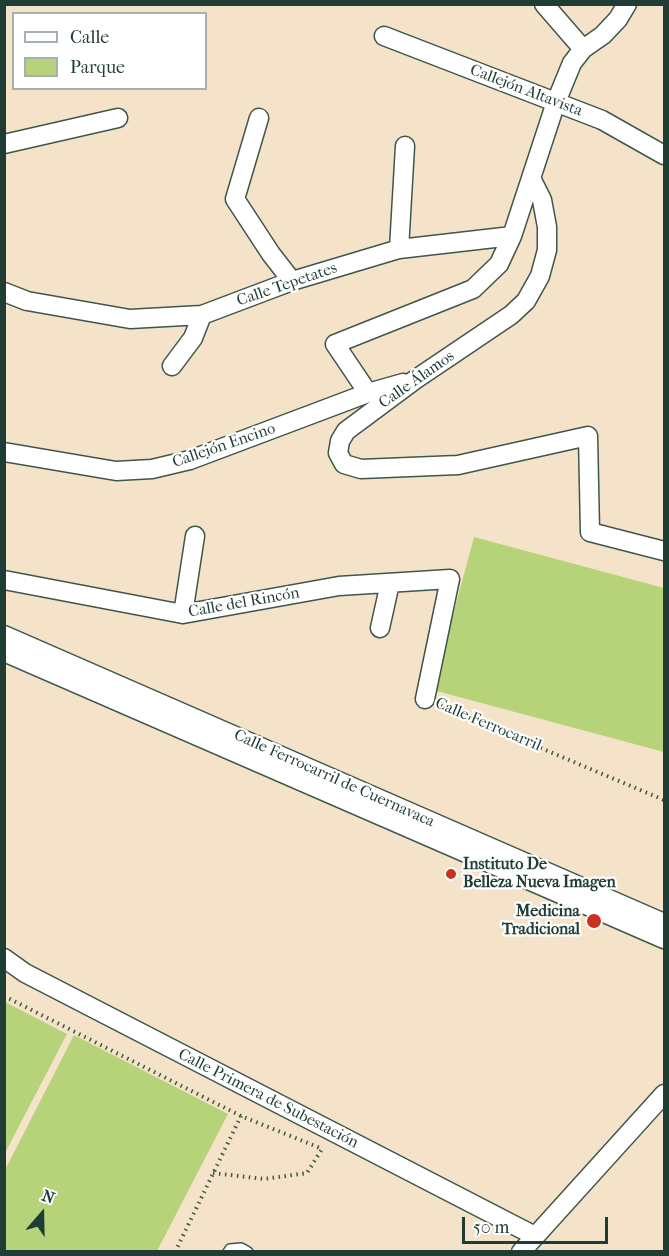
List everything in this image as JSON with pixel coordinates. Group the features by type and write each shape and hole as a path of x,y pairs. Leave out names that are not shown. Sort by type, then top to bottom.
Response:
{"street":[{"path":"544,4 583,49"},
{"path":"368,393 335,344 473,289 499,264 512,236 556,102 572,63 583,49 618,19 627,4"},
{"name":"Callejón Altavista","path":"384,36 602,120 664,155"},
{"path":"4,144 118,118"},
{"path":"259,118 235,199 271,254 292,281"},
{"path":"399,249 405,146"},
{"name":"Calle Álamos","path":"531,178 542,200 547,227 547,250 540,276 526,301 511,315 416,379 346,431 340,441 338,453 344,464 361,468 458,465 588,436 590,532 664,551"},
{"name":"Calle Tepetates","path":"4,292 27,301 130,319 202,315 292,281 399,249 512,236"},
{"path":"172,366 192,338 202,315"},
{"name":"Callejón Encino","path":"4,452 116,471 152,469 190,460 368,393 416,379"},
{"path":"183,614 195,536"},
{"name":"Calle del Rincón","path":"4,580 183,614 339,586 450,579"},
{"name":"Calle Ferrocarril","path":"425,699 450,579"},
{"path":"380,628 390,583"},
{"name":"Calle Ferrocarril de Cuernavaca","path":"4,635 664,923"},
{"name":"Calle Ferrocarril de Cuernavaca","path":"4,652 664,939"},
{"name":"Calle Primera de Subestación","path":"4,958 25,974 535,1236"},
{"path":"521,1251 664,1094"}],"lane":[{"path":"228,1251 241,1248 248,1251"}],"path":[{"name":"Calle Ferrocarril","path":"425,699 664,800"},
{"path":"4,996 241,1116 322,1149"},
{"path":"175,1251 241,1116"},
{"path":"213,1173 264,1179 307,1173 332,1132"}],"green space":[{"path":"474,537 664,588 664,752 433,690"},
{"path":"5,1002 67,1034 5,1153"},
{"path":"74,1035 228,1114 157,1251 5,1251 5,1170"}],"place":[{"name":"Instituto De Belleza Nueva Imagen","path":"451,874"},
{"name":"Medicina Tradicional","path":"594,921"}]}
